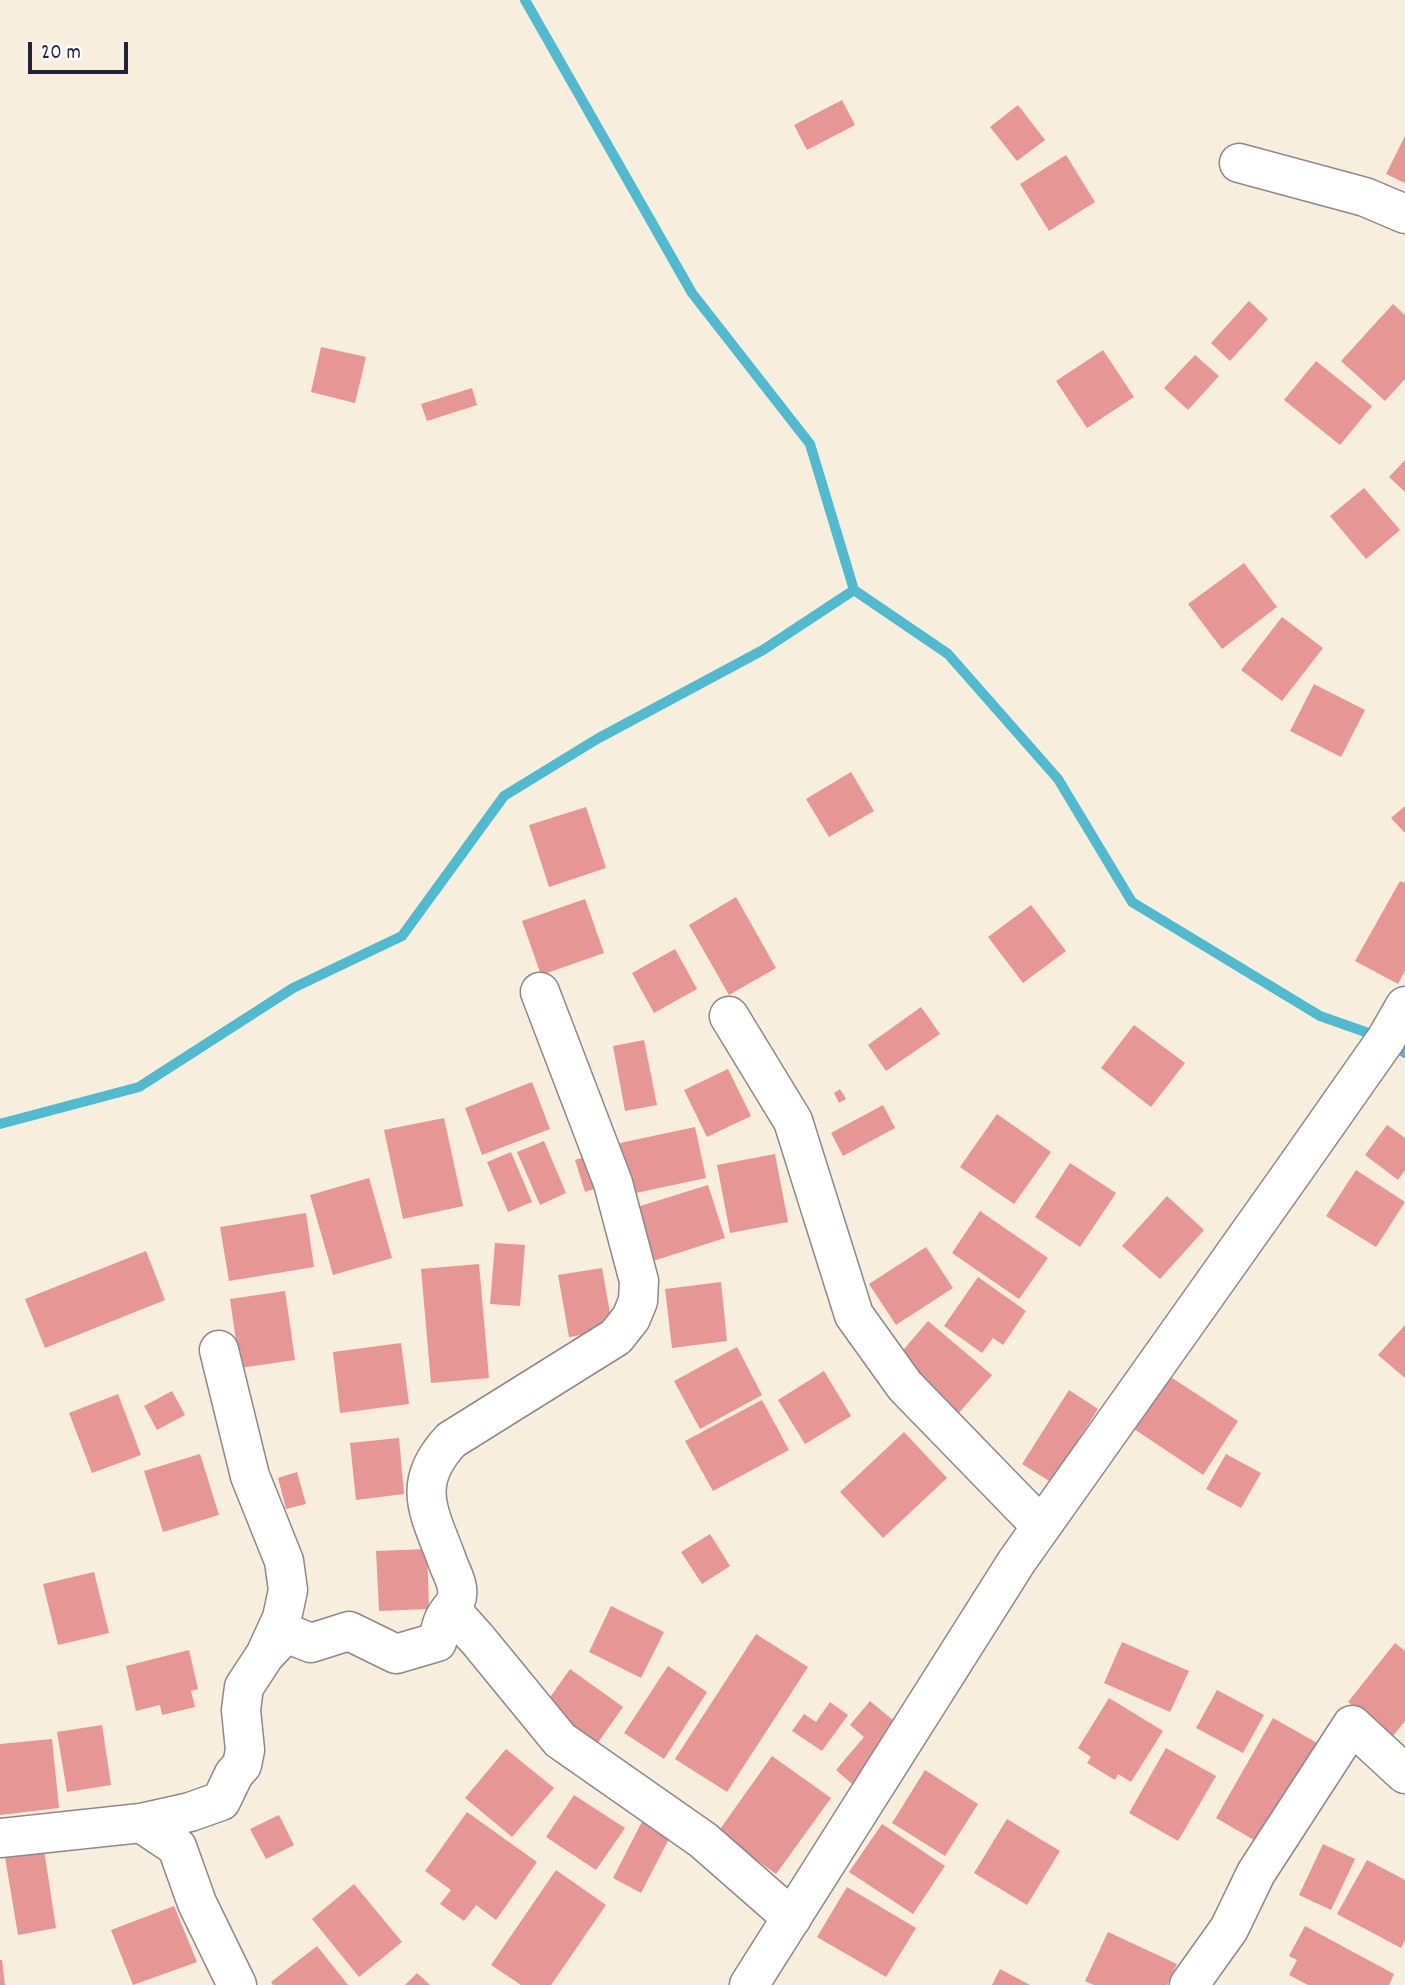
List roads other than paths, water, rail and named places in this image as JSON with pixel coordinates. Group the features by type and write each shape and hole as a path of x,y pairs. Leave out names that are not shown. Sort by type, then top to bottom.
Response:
{"street":[{"path":"1239,163 1366,197 1405,214"},
{"path":"265,1655 286,1633 311,1643 349,1631 396,1654 437,1642 446,1615 452,1611 457,1589 426,1503 427,1478 434,1458 451,1440 616,1337 631,1318 638,1301 639,1281 613,1183 540,992"},
{"path":"750,1985 1041,1526 1300,1162 1386,1039 1405,1006"},
{"path":"729,1016 793,1121 854,1315 905,1386 1041,1526"},
{"path":"0,1838 141,1824 190,1812 221,1801 234,1774 242,1765 245,1750 241,1710 244,1687 265,1655 282,1618 288,1590 284,1561 250,1476 219,1350"},
{"path":"452,1611 560,1740 703,1840 792,1918"},
{"path":"1189,1985 1229,1929 1256,1873 1352,1726 1405,1774"},
{"path":"141,1824 177,1847 197,1903 237,1985"}],"waterway":[{"path":"525,0 692,293 810,444 854,590 948,654 1058,779 1132,902 1320,1016 1377,1036"},
{"path":"0,1124 139,1087 293,988 402,936 504,796 597,739 763,650 854,590"},
{"path":"1390,1043 1405,1053"}]}
